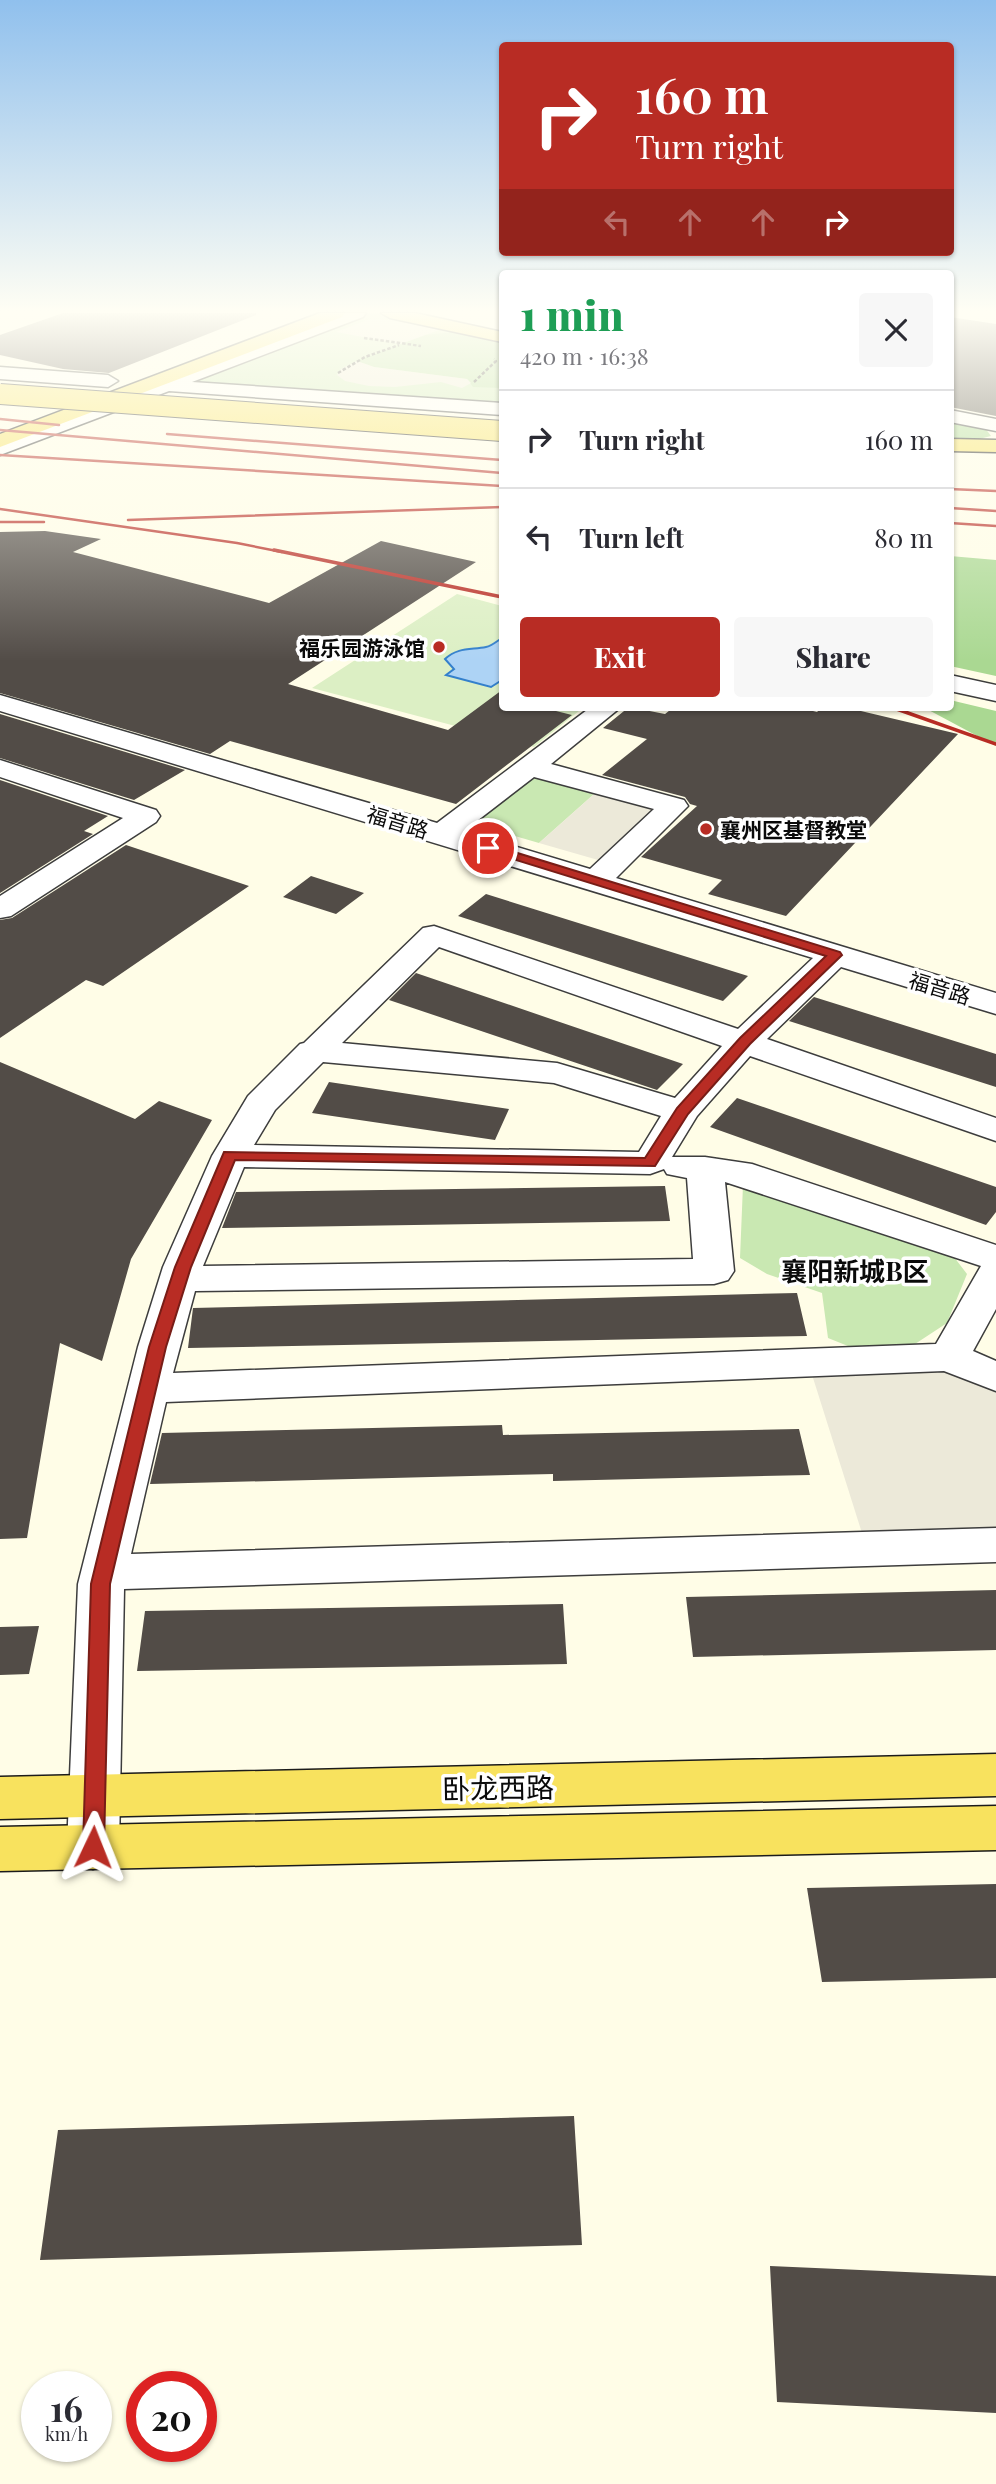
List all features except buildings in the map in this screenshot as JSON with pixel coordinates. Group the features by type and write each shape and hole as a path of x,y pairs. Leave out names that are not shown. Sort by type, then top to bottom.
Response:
{"main road":[{"path":"0,441 32,429"},
{"path":"474,429 499,431"},
{"path":"954,445 996,446"},
{"path":"954,460 996,461"},
{"name":"卧龙西路","path":"0,1798 996,1775"},
{"name":"卧龙西路","path":"0,1849 996,1828"}],"street":[{"path":"0,449 53,429"},
{"path":"954,684 996,694"},
{"name":"福音路","path":"0,703 442,834 996,1004"},
{"path":"442,834 603,711"},
{"path":"530,767 674,806 594,881"},
{"path":"0,909 146,816 2,771"},
{"path":"93,1847 101,1584 148,1388 179,1279 229,1156 261,1104 312,1051 434,935 996,1130"},
{"path":"650,1163 682,1111 745,1041 835,955"},
{"path":"312,1051 557,1073 682,1111"},
{"path":"229,1156 650,1163 739,1172 996,1258"},
{"path":"179,1279 714,1270 705,1168"},
{"path":"949,1357 996,1273"},
{"path":"148,1388 949,1357 996,1377"},
{"path":"104,1572 996,1545"}],"green space":[{"path":"954,429 986,429 991,436 971,441 954,440"},
{"path":"954,556 996,560 996,676 954,667"},
{"name":"福乐园游泳馆","path":"457,594 499,605 499,711 579,711 534,747 312,688"},
{"path":"954,701 996,711 996,746 930,711 954,711"},
{"path":"540,770 602,787 539,843 473,824"},
{"path":"743,1185 954,1257 967,1274 947,1323 915,1344 853,1348 828,1338 822,1293 767,1274 740,1258"}],"shaded area":[{"path":"602,787 674,806 612,864 539,843"},
{"path":"949,1357 996,1377 996,1545 867,1549 808,1362"}],"water":[{"path":"499,640 499,682 491,687 446,675 454,669 445,659 450,655 488,646"}],"railway":[{"path":"0,430 499,473"},
{"path":"167,434 499,460"},
{"path":"0,455 499,486"},
{"path":"954,489 996,491"},
{"path":"128,520 499,507"},
{"path":"954,508 996,511"},
{"path":"0,509 237,543 282,552"},
{"path":"0,522 44,522"},
{"path":"954,523 996,526"},
{"path":"274,550 499,596"},
{"path":"902,711 996,744"}],"place":[{"name":"福乐园游泳馆","path":"439,647"},
{"name":"襄州区基督教堂","path":"706,829"}],"district":[{"name":"襄阳新城B区","path":"855,1270"}],"route":[{"path":"93,1847 101,1584 158,1347 183,1267 229,1156 650,1163 682,1111 745,1041 835,955 488,848"}]}
